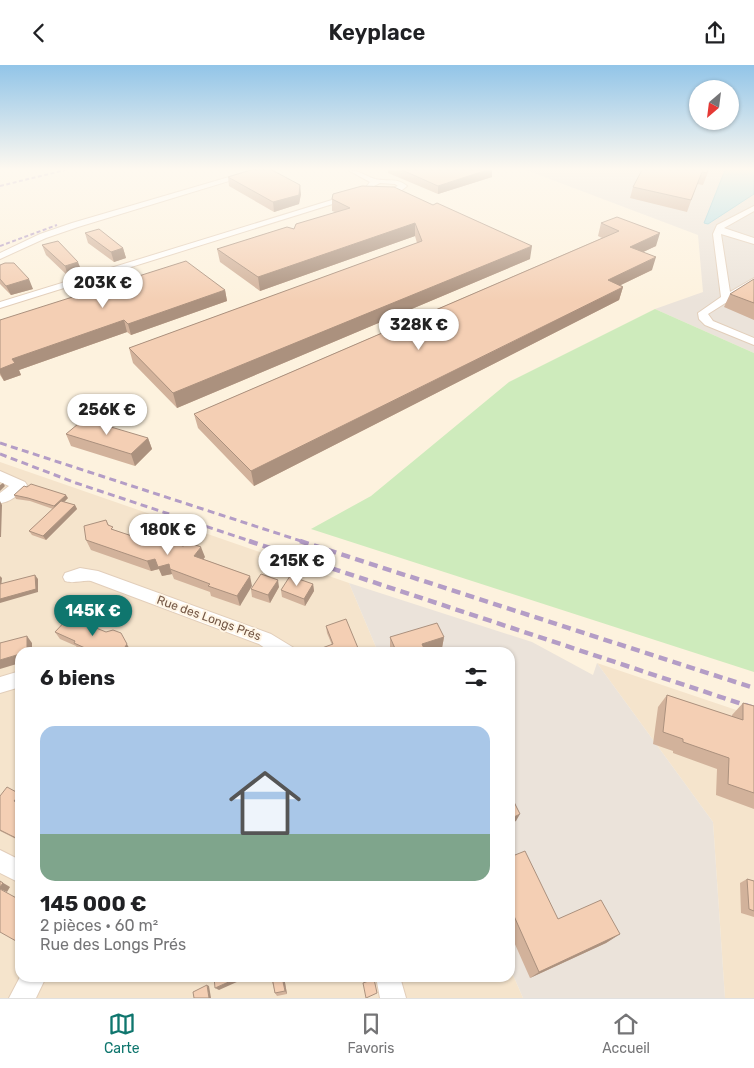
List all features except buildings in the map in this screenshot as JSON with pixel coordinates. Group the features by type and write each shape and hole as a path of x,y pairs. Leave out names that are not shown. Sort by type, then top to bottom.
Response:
{"street":[{"path":"0,256 43,236 114,214"},
{"path":"0,305 288,214"},
{"path":"726,299 717,234 719,229 745,214"},
{"path":"719,229 754,241"},
{"path":"754,281 704,313 704,319 754,342"},
{"path":"0,476 20,485 2,499 0,498"},
{"name":"Rue des Longs Prés","path":"70,577 80,574 92,575 265,639 278,647"},
{"path":"0,685 15,680"},
{"path":"0,861 15,869"},
{"path":"22,998 31,982"},
{"path":"389,982 393,998"}],"shaded area":[{"path":"641,214 754,214 754,353 655,309 703,292 698,235"},
{"path":"0,462 349,583 376,647 15,647 15,982 515,982 515,980 523,998 0,998"},
{"path":"349,583 532,642 593,675 597,663 713,822 725,998 523,998 515,980 515,647 376,647"},
{"path":"597,663 754,716 754,998 725,998 713,822"}],"green space":[{"path":"655,309 754,353 754,672 311,529 371,496 509,382"}],"water":[{"path":"708,214 724,214 708,224 704,223"}],"railway":[{"path":"0,246 57,225"},
{"path":"0,443 304,542"},
{"path":"0,454 76,483 253,542"},
{"path":"249,541 754,708"},
{"path":"300,541 754,688"}]}
